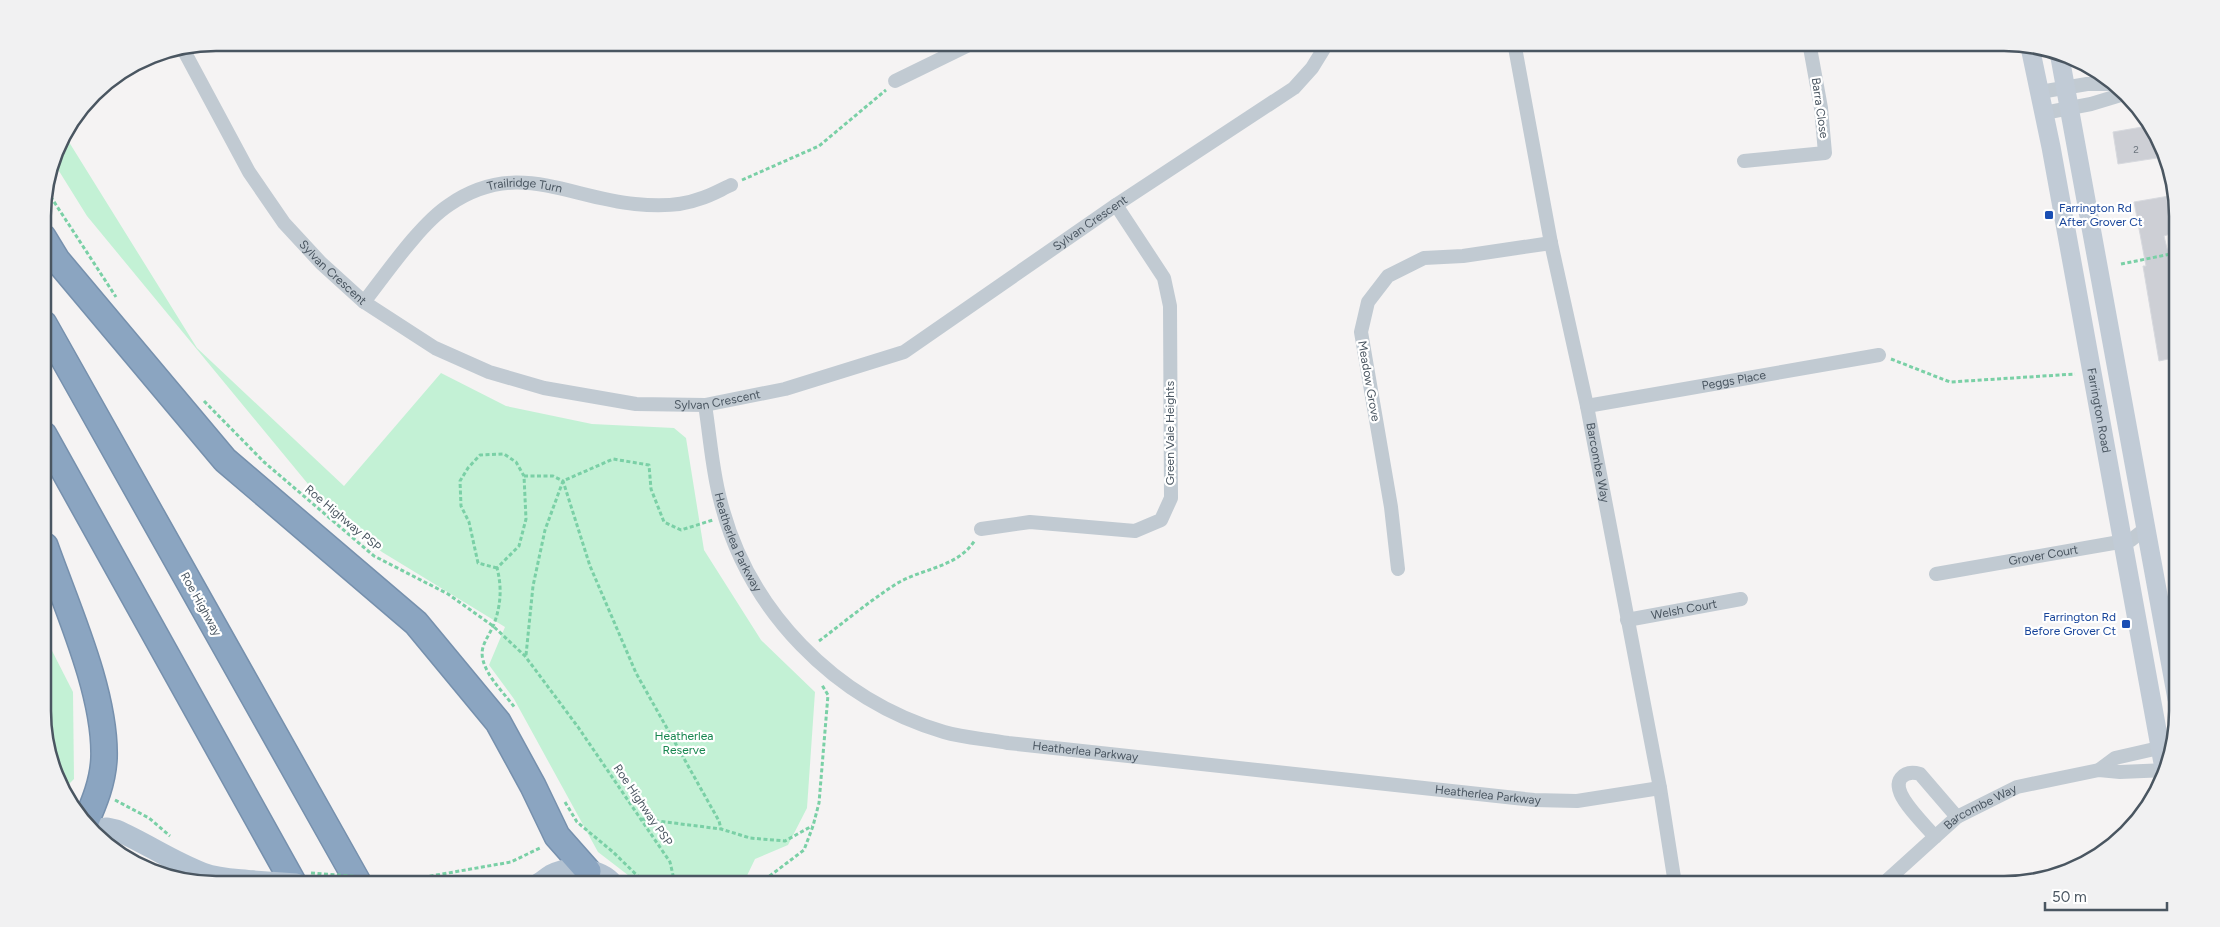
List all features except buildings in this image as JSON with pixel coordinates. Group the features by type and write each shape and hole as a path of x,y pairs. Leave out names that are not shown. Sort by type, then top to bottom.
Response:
{"highway":[{"path":"52,252 225,460 416,623 498,722 533,786 567,829 588,871"},
{"name":"Roe Highway","path":"52,338 354,876"},
{"path":"52,448 296,876"},
{"path":"51,564 84,656 104,732 104,760 101,780 98,794 89,815"}],"main road":[{"name":"Farrington Road","path":"2031,54 2123,542 2166,744"},
{"name":"Farrington Road","path":"2061,62 2169,653"},
{"path":"101,829 116,830 176,862 210,875"},
{"path":"551,876 563,871 588,871 602,876"}],"street":[{"path":"1312,68 1315,51"},
{"name":"Sylvan Crescent","path":"186,54 250,172 284,223 320,263 364,302 435,348 489,372 544,388 636,404 705,405 785,388 904,352 1116,205 1294,88 1312,68 1322,51"},
{"name":"Barcombe Way","path":"1516,51 1550,243 1587,406 1660,788 1674,875"},
{"name":"Barra Close","path":"1744,161 1825,153 1821,108 1811,51"},
{"path":"895,81 955,52"},
{"path":"2040,92 2087,84 2102,84"},
{"path":"2044,113 2091,104 2117,96"},
{"name":"Trailridge Turn","path":"364,302 429,221 447,206 467,194 494,184 524,182 550,185 610,201 669,205 698,200 730,185"},
{"name":"Green Vale Heights","path":"981,529 1030,522 1135,531 1161,520 1171,498 1170,306 1164,278 1116,205"},
{"name":"Meadow Grove","path":"1398,569 1391,507 1361,332 1368,302 1388,276 1424,258 1463,256 1550,243"},
{"name":"Peggs Place","path":"1587,406 1879,354"},
{"name":"Heatherlea Parkway","path":"705,405 720,499 736,549 760,595 805,651 842,684 891,712 945,733 1008,743 1534,800 1577,801 1660,788"},
{"name":"Grover Court","path":"1936,574 2123,542 2137,537 2145,528"},
{"name":"Welsh Court","path":"1627,620 1741,599"},
{"name":"Barcombe Way","path":"2099,770 2115,758 2165,746"},
{"name":"Barcombe Way","path":"1893,875 1957,817 2017,787 2099,770 2120,772 2157,771"},
{"path":"1935,837 1900,795 1898,786 1902,777 1910,773 1920,774 1957,817"}],"path":[{"path":"730,185 819,146 872,103 895,81"},
{"path":"53,199 118,300"},
{"path":"2121,264 2169,254"},
{"path":"1879,354 1950,382 2076,374"},
{"name":"Roe Highway PSP","path":"199,395 264,462 374,556 448,594 493,626 526,656 578,727 670,862 673,876"},
{"path":"504,454 516,462 524,476 526,519 519,546 497,568 478,563 469,522 461,506 460,481 468,468 480,456 504,454"},
{"path":"526,656 533,586 545,530 563,481 613,459 649,465 650,489 664,522 681,530 725,516"},
{"path":"524,476 553,476 563,481 590,566 636,673 719,820 721,829"},
{"path":"805,651 894,584 964,554 968,551 981,529"},
{"path":"493,626 499,607 501,588 497,568"},
{"path":"770,876 804,850 813,826 818,803 828,696 821,683"},
{"path":"641,819 721,829 750,838 785,841 813,826"},
{"path":"432,876 511,862 539,849 567,829 613,852 638,876"}],"green space":[{"name":"Heatherlea Reserve","path":"69,142 197,348 344,486 441,373 506,406 592,424 674,428 686,438 704,550 761,640 815,692 807,808 788,845 755,859 747,876 629,876 598,852 514,699 489,665 505,627 382,552 327,507 87,216 58,170"},
{"path":"51,649 73,692 74,779 68,785 54,743 51,711"}],"place":[{"name":"Farrington Rd After Grover Ct","path":"2049,215"},
{"name":"Farrington Rd Before Grover Ct","path":"2126,624"}]}
